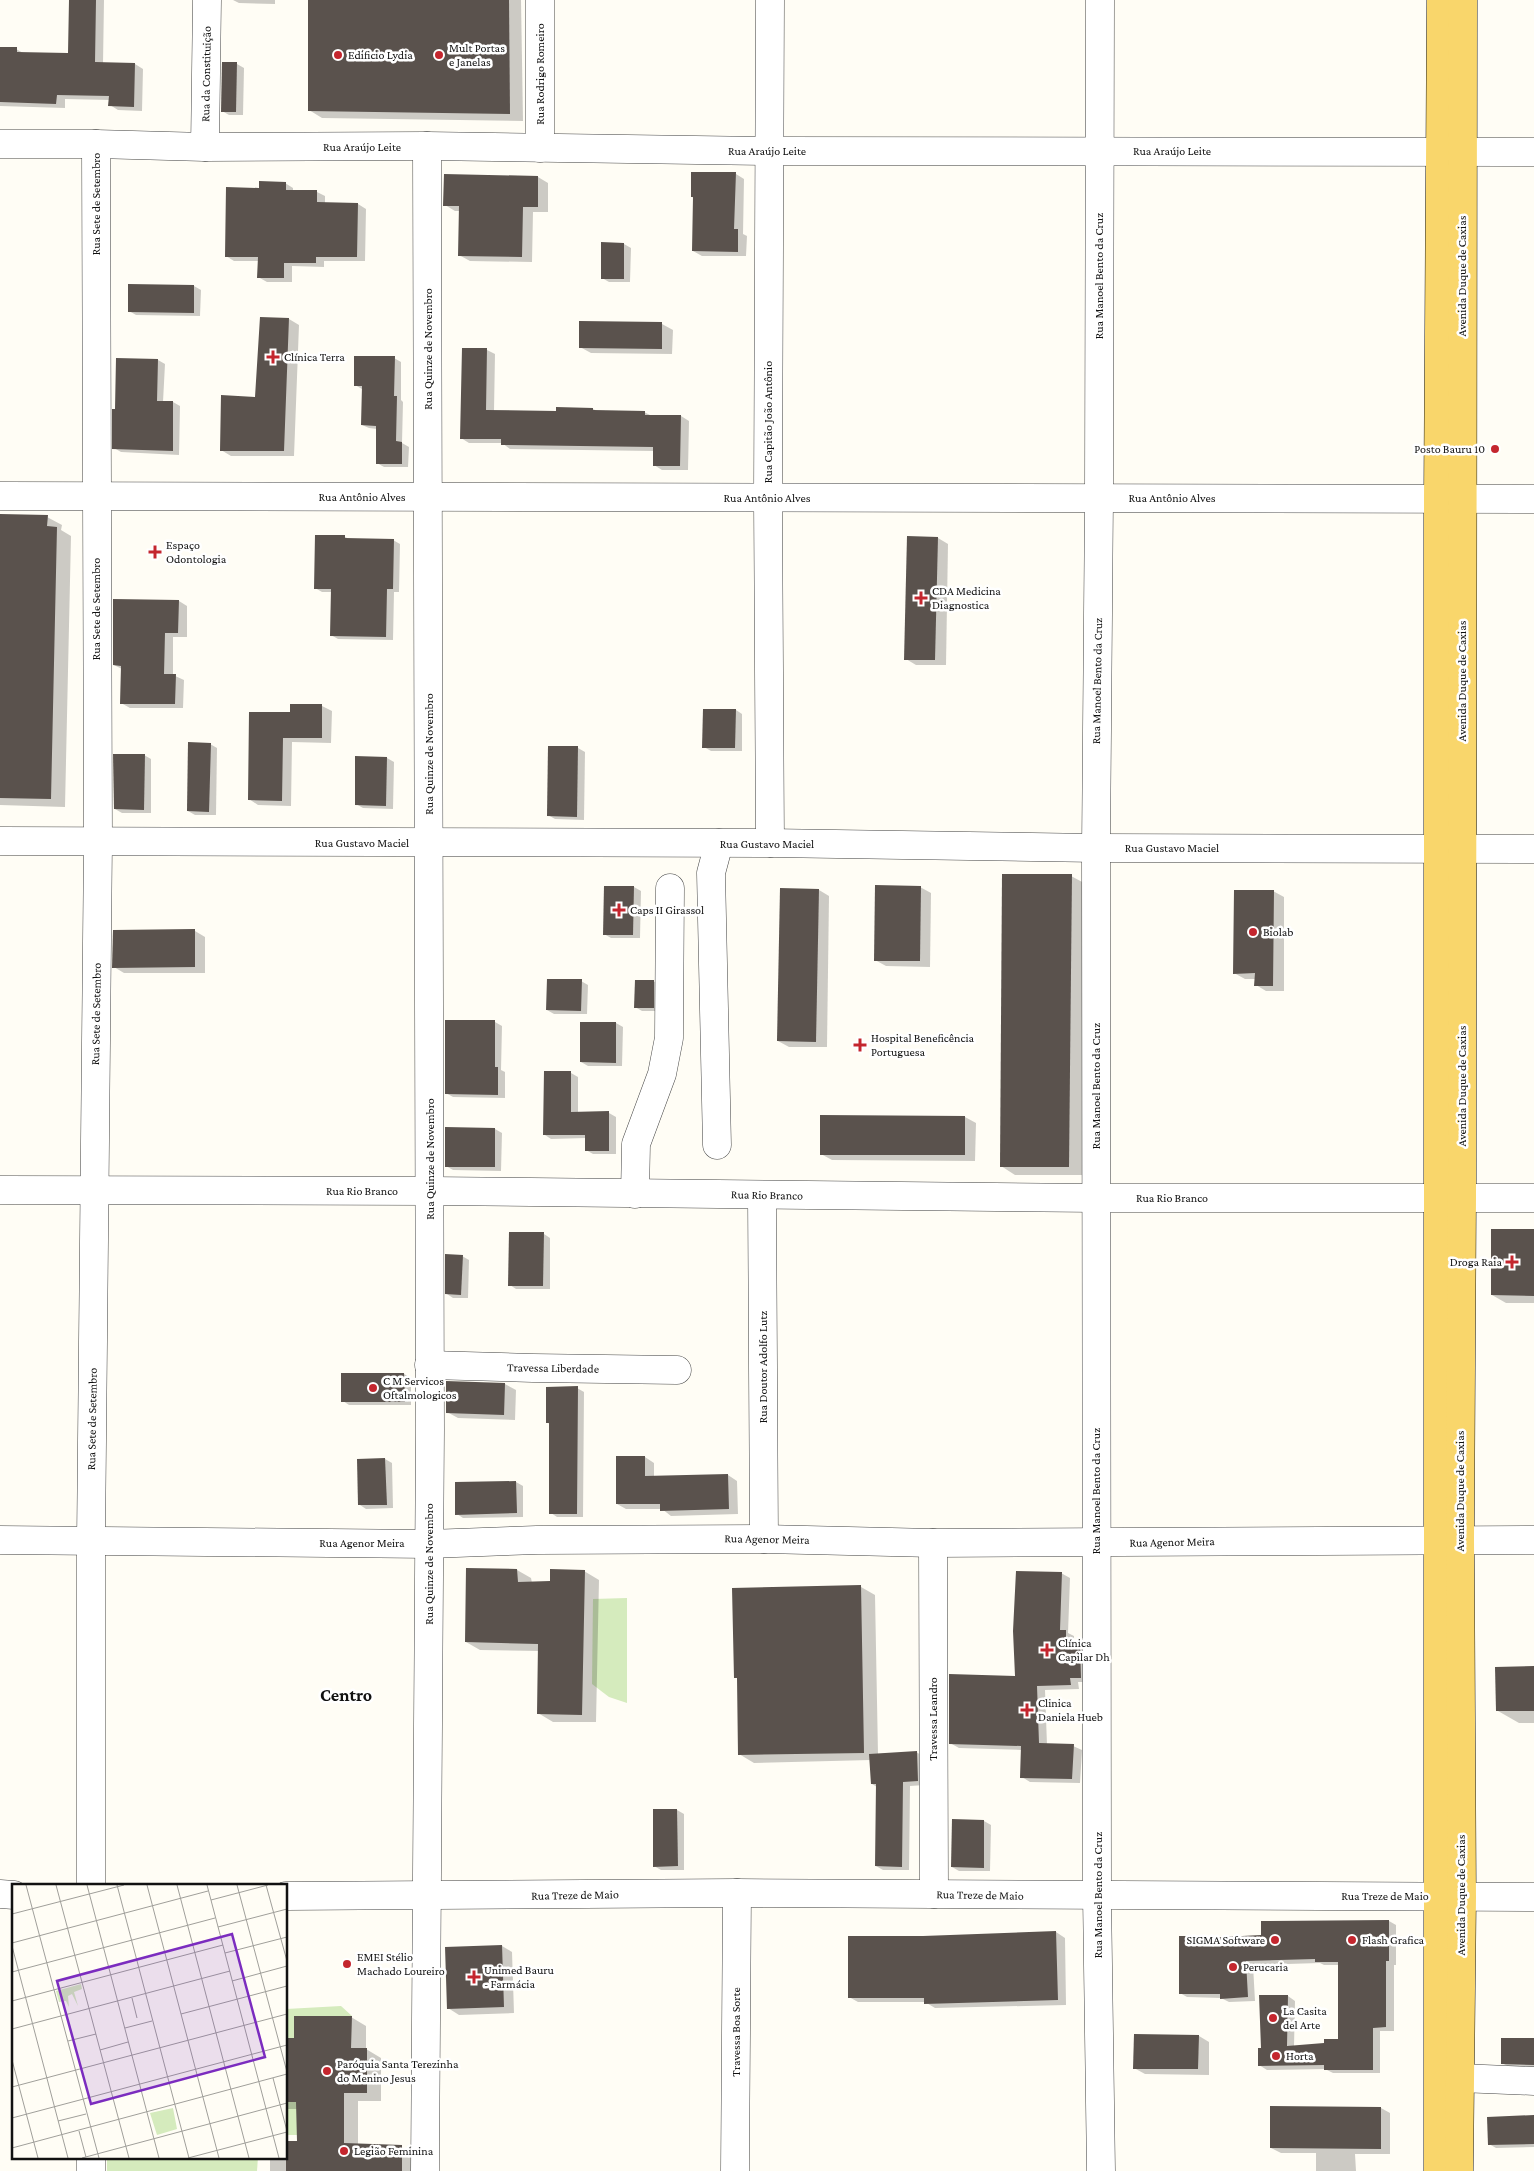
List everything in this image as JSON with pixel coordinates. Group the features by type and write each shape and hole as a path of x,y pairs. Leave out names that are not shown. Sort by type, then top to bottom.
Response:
{"main road":[{"name":"Avenida Duque de Caxias","path":"1438,2171 1449,1896 1448,1539 1450,1197 1451,152 1441,0"},
{"name":"Avenida Duque de Caxias","path":"1451,152 1463,0"},
{"name":"Avenida Duque de Caxias","path":"1449,1896 1460,2078 1459,2171"}],"street":[{"name":"Rua da Constituição","path":"205,147 207,0"},
{"name":"Rua Rodrigo Romeiro","path":"540,0 540,148"},
{"name":"Rua Capitão João Antônio","path":"770,0 768,498 770,843"},
{"name":"Rua Manoel Bento da Cruz","path":"1100,0 1096,1198 1097,1896 1101,2171"},
{"name":"Rua Araújo Leite","path":"0,144 205,147 427,146 769,152 1534,152"},
{"name":"Rua Sete de Setembro","path":"91,1884 91,1541 98,842 96,144"},
{"name":"Rua Quinze de Novembro","path":"425,2171 430,1191 427,146"},
{"name":"Rua Antônio Alves","path":"0,496 1534,499"},
{"name":"Rua Gustavo Maciel","path":"0,841 430,844 770,843 1096,848 1534,848"},
{"path":"717,1145 711,873 719,843"},
{"path":"635,1194 636,1144 662,1074 669,1038 670,888"},
{"name":"Rua Rio Branco","path":"0,1190 430,1191 1096,1198 1534,1198"},
{"name":"Rua Doutor Adolfo Lutz","path":"762,1195 764,1538"},
{"name":"Travessa Liberdade","path":"429,1365 677,1370"},
{"name":"Rua Agenor Meira","path":"0,1540 429,1544 537,1540 764,1538 933,1543 1534,1540"},
{"name":"Travessa Leandro","path":"933,1543 934,1894"},
{"name":"Rua Treze de Maio","path":"288,1896 737,1893 1534,1897"},
{"name":"Travessa Boa Sorte","path":"735,2171 737,1893"},
{"path":"1460,2078 1534,2081"},
{"path":"91,2158 91,2171"}],"green space":[{"path":"627,1598 627,1703 609,1697 592,1684 593,1599"},
{"path":"341,2006 352,2016 294,2016 294,2038 288,2038 288,2009"},
{"path":"288,2102 296,2102 333,2135 288,2135"},
{"path":"107,2158 258,2158 257,2171 107,2171"}],"building":[{"path":"69,0 96,0 95,62 135,63 134,107 108,106 109,96 57,95 56,104 0,102 0,47 17,47 17,52 68,53"},
{"name":"Mult Portas e Janelas","path":"308,0 509,0 510,114 308,111"},
{"path":"222,62 237,62 236,112 221,112"},
{"path":"691,172 736,172 734,229 738,229 738,252 692,251 693,197 691,197"},
{"path":"444,174 538,176 538,207 523,207 522,257 458,256 459,206 443,206"},
{"path":"259,181 286,182 286,190 317,190 317,202 358,203 357,257 316,257 316,263 284,263 284,278 257,278 258,257 225,257 226,187 259,188"},
{"path":"601,242 624,243 624,279 601,279"},
{"path":"128,284 194,285 194,313 128,312"},
{"name":"Clínica Terra","path":"260,317 289,318 284,451 220,451 221,395 255,397"},
{"path":"579,321 662,322 662,349 579,348"},
{"path":"462,348 487,348 486,410 556,411 556,407 645,411 645,415 681,415 680,466 653,466 653,447 501,445 501,439 460,439"},
{"path":"354,356 395,356 394,396 397,396 396,441 402,442 402,464 376,464 376,426 361,425 362,386 354,386"},
{"path":"116,358 158,359 157,401 173,401 173,451 112,449 112,409 115,409"},
{"path":"0,514 48,515 47,526 57,527 51,799 0,798"},
{"path":"315,535 345,535 345,538 394,539 393,589 387,589 386,637 330,636 331,589 314,589"},
{"name":"CDA Medicina Diagnostica","path":"907,536 938,537 935,660 904,660"},
{"path":"113,599 179,600 178,633 165,633 164,674 176,674 175,704 120,704 121,666 113,665"},
{"path":"290,704 322,704 322,738 283,738 282,801 248,800 249,712 290,712"},
{"path":"703,709 736,709 735,748 702,748"},
{"path":"188,742 211,743 209,812 187,811"},
{"path":"548,746 578,746 577,817 547,816"},
{"path":"113,754 145,754 144,810 114,809"},
{"path":"355,756 387,757 386,806 355,805"},
{"path":"1002,874 1072,874 1069,1167 1000,1167"},
{"path":"875,885 921,886 920,961 874,961"},
{"name":"Caps II Girassol","path":"604,886 634,886 633,935 603,935"},
{"path":"780,888 819,889 816,1042 777,1041"},
{"name":"Biolab","path":"1234,890 1274,890 1273,986 1254,986 1255,973 1233,974"},
{"path":"195,929 195,967 112,968 113,930"},
{"path":"547,979 582,979 581,1011 546,1010"},
{"path":"635,980 654,980 654,1008 634,1008"},
{"path":"445,1020 495,1020 495,1067 498,1067 498,1095 445,1094"},
{"path":"580,1022 616,1022 616,1063 580,1062"},
{"path":"544,1071 571,1071 571,1112 609,1111 609,1151 585,1151 585,1135 543,1135"},
{"path":"820,1115 965,1116 965,1155 820,1155"},
{"path":"445,1127 495,1128 495,1167 445,1167"},
{"name":"Droga Raia","path":"1491,1229 1534,1229 1534,1296 1491,1295"},
{"path":"509,1232 544,1232 543,1286 508,1286"},
{"path":"445,1254 463,1255 461,1295 445,1294"},
{"name":"C M Servicos Oftalmologicos","path":"341,1373 404,1373 405,1402 341,1402"},
{"path":"446,1381 505,1383 504,1415 446,1413"},
{"path":"578,1386 577,1514 549,1514 549,1423 546,1423 546,1387"},
{"path":"616,1456 645,1456 645,1476 728,1474 729,1509 660,1511 660,1504 616,1504"},
{"path":"385,1458 387,1505 358,1505 357,1459"},
{"path":"516,1481 517,1513 455,1515 455,1482"},
{"path":"466,1568 517,1569 518,1582 550,1581 550,1569 585,1570 582,1715 537,1714 538,1644 465,1642"},
{"path":"1016,1571 1062,1572 1060,1630 1066,1630 1066,1646 1080,1646 1081,1678 1070,1678 1071,1685 1037,1686 1039,1743 1074,1744 1072,1779 1020,1778 1021,1746 949,1744 949,1674 1015,1676 1013,1631"},
{"path":"861,1585 864,1753 738,1755 737,1678 734,1678 732,1588"},
{"path":"1534,1666 1534,1711 1496,1711 1495,1667"},
{"path":"917,1751 918,1781 903,1782 902,1867 875,1866 876,1784 871,1784 869,1754"},
{"path":"653,1809 677,1809 678,1866 653,1867"},
{"path":"952,1819 984,1820 984,1868 951,1867"},
{"path":"1389,1920 1389,1961 1386,1961 1386,2027 1373,2028 1373,2070 1324,2070 1324,2065 1258,2066 1258,2048 1261,2048 1259,1995 1288,1995 1287,2046 1324,2043 1324,2039 1338,2039 1338,1962 1315,1962 1315,1959 1246,1961 1248,1997 1220,1999 1220,1994 1179,1994 1179,1936 1205,1936 1205,1938 1261,1935 1261,1921"},
{"path":"1056,1931 1058,2000 924,2004 924,1998 848,1998 848,1936 923,1936"},
{"name":"Unimed Bauru - Farmácia","path":"502,1945 504,2007 447,2009 445,1947"},
{"name":"Paróquia Santa Terezinha do Menino Jesus","path":"294,2016 352,2016 351,2048 367,2048 367,2093 344,2093 344,2143 402,2145 402,2171 286,2171 288,2141 297,2141 296,2102 288,2102 288,2038 294,2038"},
{"path":"1134,2034 1199,2035 1198,2069 1133,2069"},
{"path":"1501,2038 1534,2038 1534,2065 1501,2064"},
{"path":"1270,2106 1381,2107 1381,2149 1270,2148"},
{"path":"1534,2115 1534,2144 1488,2145 1487,2117"}],"place":[{"name":"Edificio Lydia","path":"338,55"},
{"name":"Mult Portas e Janelas","path":"439,55"},
{"name":"Clínica Terra","path":"273,357"},
{"name":"Posto Bauru 10","path":"1495,449"},
{"name":"Espaço Odontologia","path":"155,552"},
{"name":"CDA Medicina Diagnostica","path":"921,598"},
{"name":"Caps II Girassol","path":"619,910"},
{"name":"Biolab","path":"1253,932"},
{"name":"Hospital Beneficência Portuguesa","path":"860,1045"},
{"name":"Droga Raia","path":"1512,1262"},
{"name":"C M Servicos Oftalmologicos","path":"373,1388"},
{"name":"Clínica Capilar Dh","path":"1047,1650"},
{"name":"Clinica Daniela Hueb","path":"1027,1710"},
{"name":"SIGMA Software","path":"1275,1940"},
{"name":"Flash Grafica","path":"1352,1940"},
{"name":"EMEI Stélio Machado Loureiro","path":"347,1964"},
{"name":"Perucaria","path":"1233,1967"},
{"name":"Unimed Bauru - Farmácia","path":"474,1977"},
{"name":"La Casita del Arte","path":"1273,2018"},
{"name":"Horta","path":"1276,2056"},
{"name":"Paróquia Santa Terezinha do Menino Jesus","path":"327,2071"},
{"name":"Legião Feminina","path":"344,2151"}],"district":[{"name":"Centro","path":"346,1695"}]}
